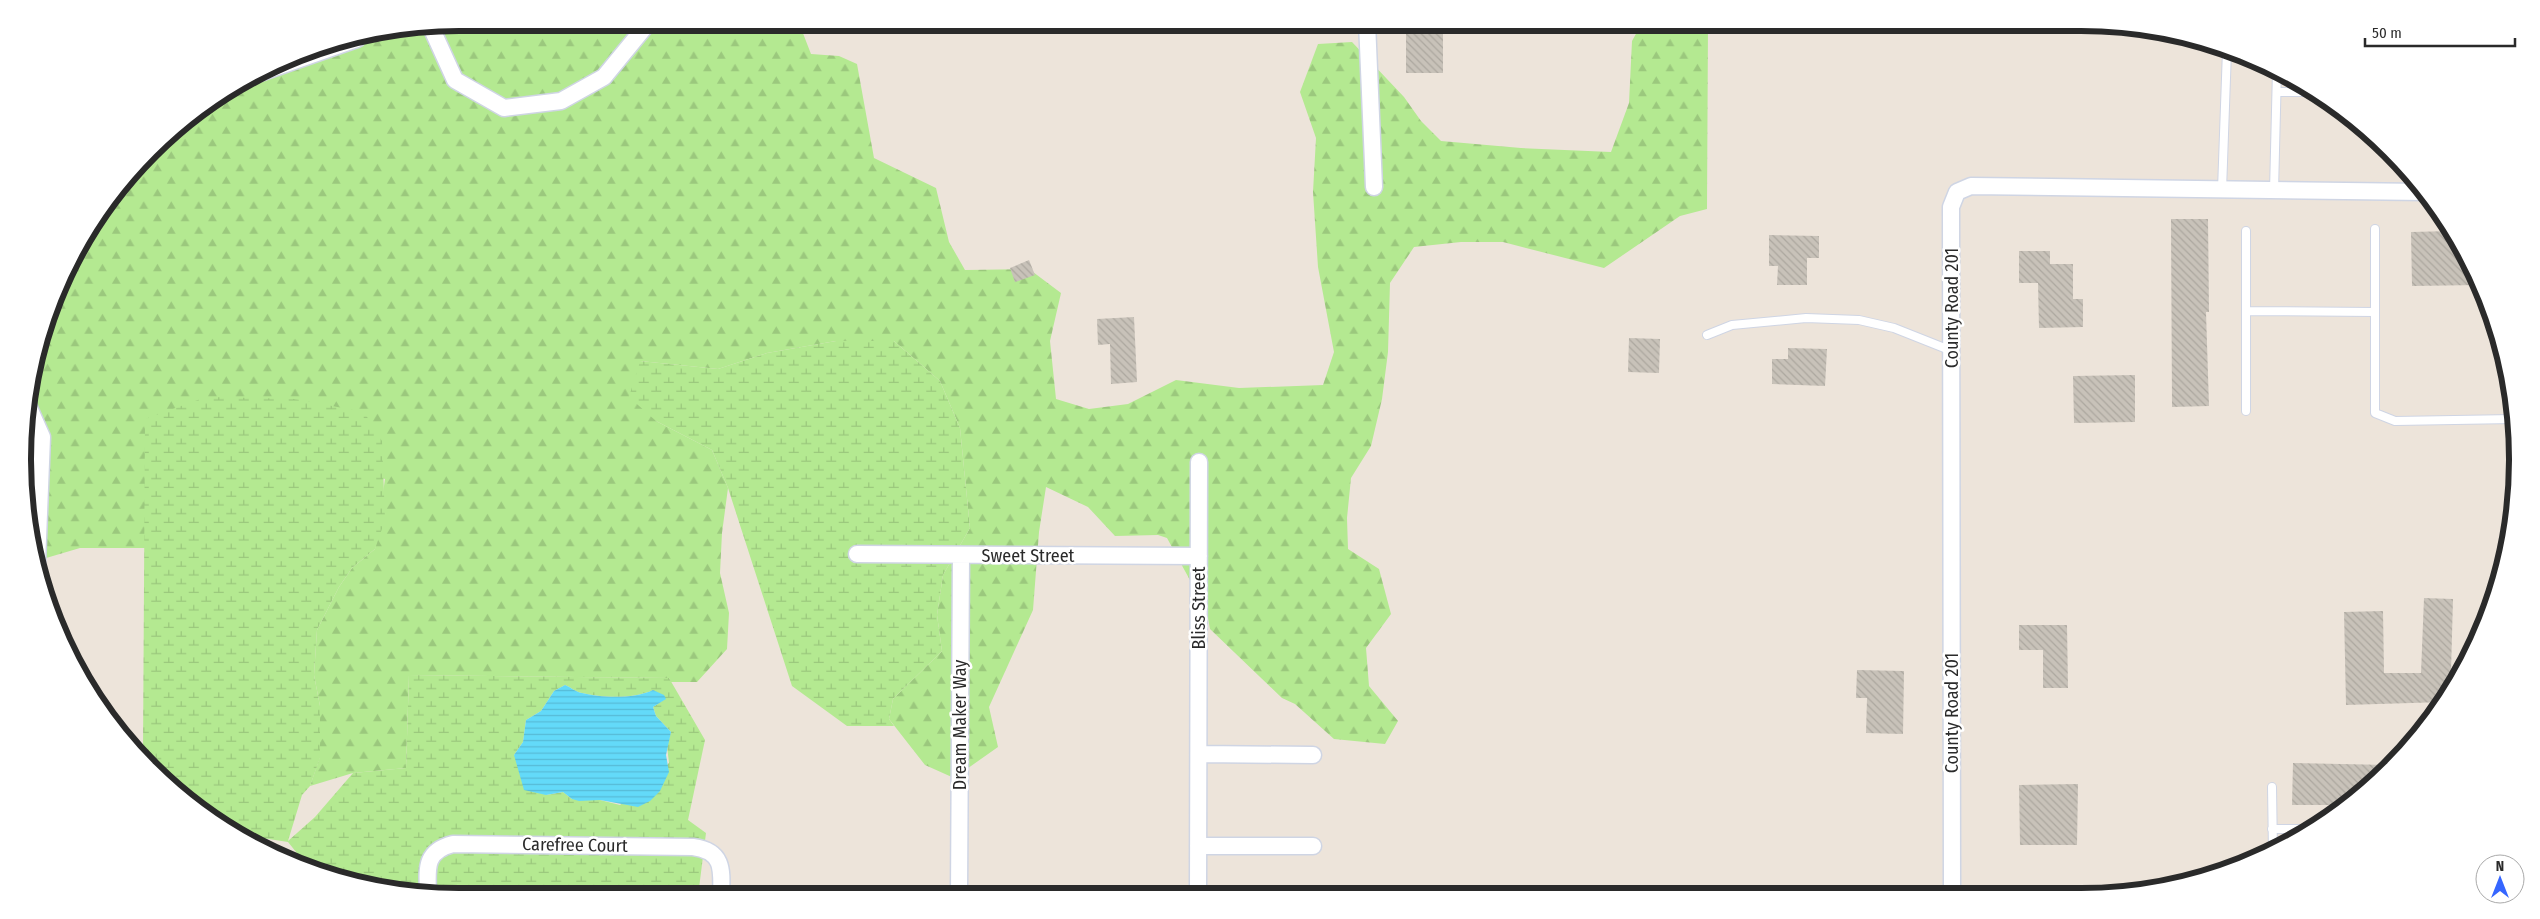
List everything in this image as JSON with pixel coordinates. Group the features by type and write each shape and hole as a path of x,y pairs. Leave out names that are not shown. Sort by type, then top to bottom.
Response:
{"street":[{"path":"434,32 455,80 504,108 561,101 604,77 642,31"},
{"path":"1367,31 1374,188"},
{"name":"County Road 201","path":"1952,888 1951,207 1957,192 1970,186 2222,191 2414,192"},
{"path":"34,417 42,436 38,537"},
{"name":"Bliss Street","path":"1198,888 1200,462"},
{"name":"Sweet Street","path":"857,554 1199,556"},
{"name":"Dream Maker Way","path":"959,888 961,556"},
{"path":"1199,754 1313,754"},
{"name":"Carefree Court","path":"428,887 427,870 430,859 443,847 453,844 683,846 705,848 715,855 722,874 721,888"},
{"path":"1198,846 1313,846"}],"lane":[{"path":"2222,191 2227,57"},
{"path":"2274,191 2277,79"},
{"path":"2276,92 2300,92"},
{"path":"2375,229 2375,413 2395,421 2507,419"},
{"path":"2246,230 2246,411"},
{"path":"2246,311 2375,312"},
{"path":"1707,334 1732,325 1806,318 1859,320 1894,328 1952,351"},
{"path":"2272,787 2273,843"},
{"path":"2272,829 2297,829"}],"green space":[{"path":"802,31 811,54 839,56 857,64 874,158 936,188 949,242 965,270 1029,269 1061,293 1050,341 1056,399 1089,409 1128,404 1176,380 1239,388 1323,385 1334,352 1318,267 1313,192 1316,138 1300,92 1318,44 1352,42 1404,97 1421,121 1441,141 1521,148 1611,152 1629,103 1632,41 1638,31 1708,31 1707,209 1680,216 1604,268 1503,242 1461,242 1414,247 1390,283 1388,352 1382,399 1371,446 1351,478 1347,518 1348,549 1379,569 1391,614 1366,648 1369,686 1398,721 1385,744 1334,739 1295,704 1282,698 1210,629 1203,591 1191,582 1167,538 1158,535 1115,536 1088,507 1046,487 1039,532 1033,610 989,707 998,747 954,778 925,765 889,719 893,699 942,651 937,615 943,575 970,528 960,428 940,381 894,341 836,341 767,353 718,369 640,361 656,421 712,450 728,488 722,533 720,573 729,613 727,649 697,682 671,682 669,678 409,675 406,768 353,773 310,786 320,757 320,706 314,675 317,630 339,587 352,568 375,549 385,479 145,419 145,548 80,548 43,559 35,515 31,460 32,431 39,376 54,322 75,270 103,222 120,199 138,177 177,138 222,103 245,89 270,75 322,54 376,39 431,32"},
{"path":"836,341 894,341 940,381 960,428 970,528 943,575 937,615 942,651 893,699 889,719 894,726 847,726 792,686 728,488 712,450 656,421 629,397 640,361 718,369 767,353"},
{"path":"206,397 295,399 364,412 382,441 385,520 375,549 352,568 339,587 317,630 314,675 320,706 320,758 310,786 302,795 288,841 315,817 353,773 406,768 409,675 669,678 705,740 688,820 706,833 699,888 460,888 431,887 376,880 322,865 300,856 288,842 258,837 245,830 199,799 177,781 143,747 145,419","holes":["565,685 575,691 609,697 637,695 653,690 665,699 653,707 656,716 671,732 667,746 669,763 620,805 600,800 572,799 563,792 546,795 514,755 523,742 526,720 541,711 554,691"]}],"water":[{"path":"565,685 580,692 599,696 637,695 653,690 664,695 666,699 653,707 656,716 671,732 666,755 669,772 660,791 650,801 638,807 600,800 579,801 572,799 563,792 546,795 524,790 514,755 523,742 526,720 541,711 554,691"}],"building":[{"path":"1406,31 1443,31 1443,73 1406,73"},
{"path":"2171,219 2208,219 2209,312 2206,312 2209,406 2172,407"},
{"path":"2443,231 2471,285 2412,286 2411,232"},
{"path":"1769,235 1819,236 1819,258 1807,258 1807,285 1777,285 1778,266 1769,266"},
{"path":"2019,251 2050,251 2050,264 2073,264 2073,299 2083,299 2083,327 2039,328 2038,283 2019,283"},
{"path":"1029,260 1035,275 1015,282 1010,268"},
{"path":"1134,317 1137,382 1111,384 1110,344 1098,345 1097,319"},
{"path":"1629,338 1660,339 1659,373 1628,372"},
{"path":"1788,348 1827,349 1825,386 1772,384 1772,359 1788,359"},
{"path":"2135,375 2135,422 2074,423 2073,376"},
{"path":"2424,598 2453,599 2452,672 2433,702 2346,705 2344,612 2383,611 2384,673 2421,673"},
{"path":"2019,625 2067,625 2068,688 2043,688 2043,650 2019,650"},
{"path":"1857,670 1904,671 1903,734 1866,733 1867,698 1856,698"},
{"path":"2293,763 2380,765 2333,805 2292,805"},
{"path":"2078,784 2077,845 2020,845 2019,785"}]}
